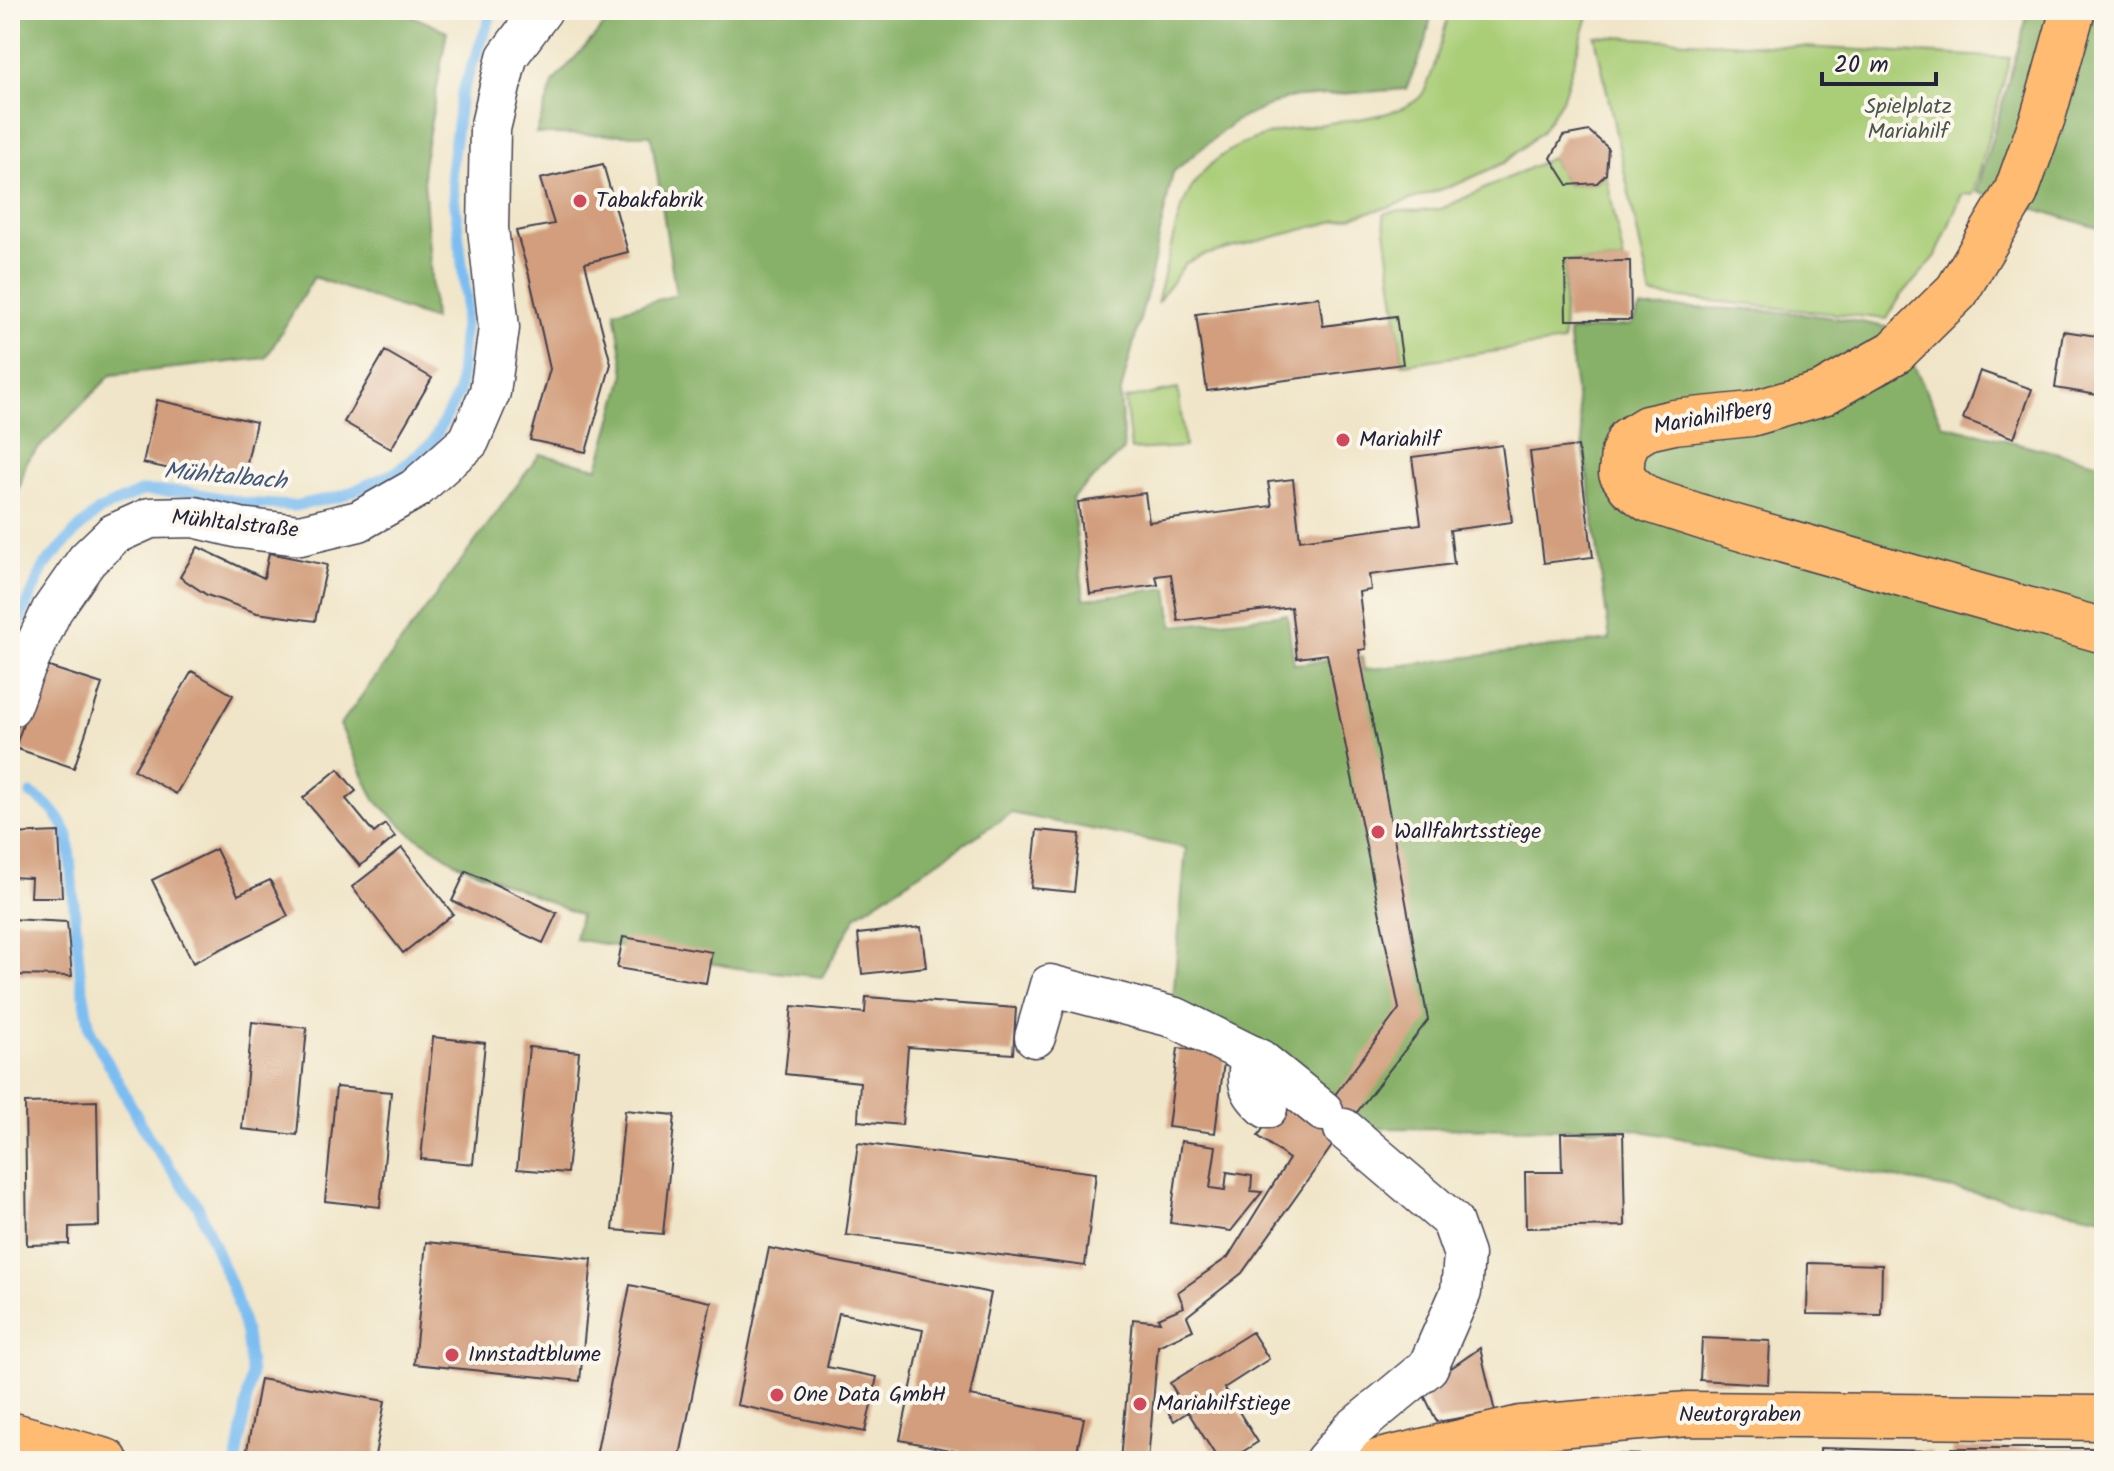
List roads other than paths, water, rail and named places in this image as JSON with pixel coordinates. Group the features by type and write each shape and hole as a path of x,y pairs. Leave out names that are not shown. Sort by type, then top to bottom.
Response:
{"main road":[{"name":"Mariahilfberg","path":"2073,10 2043,117 2016,192 1957,291 1895,352 1823,393 1751,414 1647,428 1629,439 1623,453 1621,473 1630,486 1649,500 2104,631"},
{"name":"Neutorgraben","path":"1380,1461 1521,1428 1688,1414 2104,1418"},
{"path":"10,1434 106,1461"}],"street":[{"name":"Mühltalstraße","path":"10,707 52,610 87,560 114,534 150,518 194,517 240,528 300,535 359,521 415,489 469,441 490,392 499,328 488,228 490,129 507,57 542,10"},
{"path":"1035,1037 1050,985 1176,1018 1251,1055 1334,1120 1452,1221 1464,1255 1461,1292 1428,1367 1353,1429 1325,1461"},
{"path":"1251,1055 1248,1079 1251,1093 1267,1108"}],"waterway":[{"name":"Mühltalbach","path":"10,643 44,566 100,510 142,491 189,492 246,503 294,506 342,496 396,472 432,443 459,392 466,298 451,170 461,95 493,10"},
{"path":"31,794 53,811 68,835 80,973 90,1030 150,1140 198,1206 236,1298 246,1334 251,1374 237,1461"}],"place":[{"name":"Tabakfabrik","path":"580,201"},
{"name":"Mariahilf","path":"1343,440"},
{"name":"Wallfahrtsstiege","path":"1378,832"},
{"name":"Innstadtblume","path":"452,1355"},
{"name":"One Data GmbH","path":"777,1395"},
{"name":"Mariahilfstiege","path":"1140,1404"}],"park label":[{"name":"Spielplatz Mariahilf","path":"1908,120"}]}
